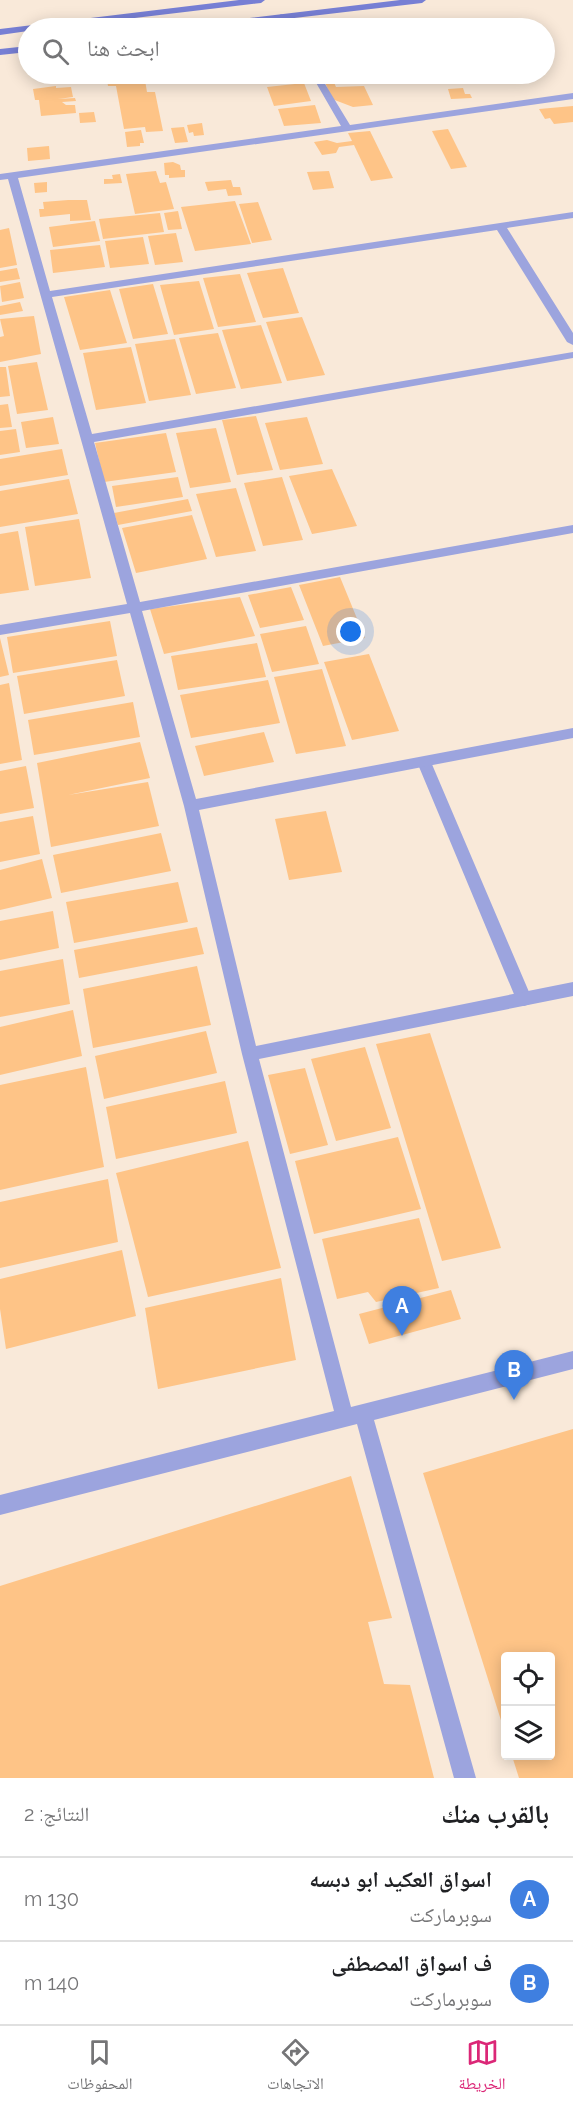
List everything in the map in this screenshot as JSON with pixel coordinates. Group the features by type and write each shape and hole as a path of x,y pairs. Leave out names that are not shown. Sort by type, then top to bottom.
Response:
{"street":[{"path":"114,18 261,0"},
{"path":"272,18 422,0"},
{"path":"0,32 18,30"},
{"path":"0,52 18,50"},
{"path":"321,84 347,127"},
{"path":"465,1778 354,1415 250,1054 191,806 46,295 6,176 573,96"},
{"path":"46,295 573,215"},
{"path":"500,226 573,342"},
{"path":"87,439 573,355"},
{"path":"0,630 573,529"},
{"path":"191,806 573,733"},
{"path":"424,762 524,999"},
{"path":"250,1054 573,989"},
{"path":"0,1505 573,1360"}],"building":[{"path":"108,84 146,84 147,92 155,92 163,131 146,132 145,127 124,129 116,86 108,86"},
{"path":"304,84 311,101 274,106 267,87"},
{"path":"326,84 335,84 336,87 364,86 373,105 353,107 332,99"},
{"path":"56,86 56,88 71,87 73,97 58,99 75,98 76,101 62,102 66,105 75,105 76,113 41,116 39,100 35,100 33,89"},
{"path":"463,88 465,94 470,94 472,98 451,99 448,89"},
{"path":"315,105 321,123 284,126 278,109"},
{"path":"573,106 573,122 554,124 550,118 545,119 539,109"},
{"path":"94,112 96,122 80,123 79,113"},
{"path":"202,123 204,135 194,136 193,132 189,133 187,125"},
{"path":"184,127 188,142 175,143 171,128"},
{"path":"448,129 467,167 451,169 432,131"},
{"path":"141,130 144,143 140,143 140,146 127,147 125,132"},
{"path":"370,131 393,178 371,181 354,145 339,147 336,153 322,155 314,142 352,141 348,133"},
{"path":"49,146 50,159 28,161 27,148"},
{"path":"173,162 180,165 181,170 185,170 185,177 169,178 169,175 165,175 164,163"},
{"path":"156,171 160,183 166,182 174,209 135,214 126,174"},
{"path":"329,171 334,188 313,190 307,172"},
{"path":"120,174 122,183 104,184 104,179 113,179 112,175"},
{"path":"231,180 233,187 240,187 242,195 228,196 226,189 208,191 205,182"},
{"path":"47,182 47,192 35,193 34,183"},
{"path":"87,200 91,220 70,221 70,214 40,217 39,209 44,209 43,202"},
{"path":"235,201 251,244 195,251 181,207"},
{"path":"258,202 272,240 252,243 239,204"},
{"path":"178,211 182,229 168,230 164,213"},
{"path":"160,213 164,232 103,239 99,219"},
{"path":"95,221 100,241 53,247 49,227"},
{"path":"9,228 17,265 0,268 0,230"},
{"path":"176,233 183,262 155,265 148,236"},
{"path":"143,237 149,264 110,268 105,241"},
{"path":"100,245 105,267 53,273 50,250"},
{"path":"17,268 20,279 0,282 0,271"},
{"path":"283,268 299,313 263,318 247,273"},
{"path":"240,274 256,322 218,327 203,278"},
{"path":"199,281 214,329 174,335 160,285"},
{"path":"20,282 24,298 2,302 0,286"},
{"path":"153,284 168,334 133,339 119,289"},
{"path":"110,290 127,343 80,350 64,297"},
{"path":"20,302 23,311 0,315 0,306"},
{"path":"34,316 41,354 0,362 0,337 4,336 0,319"},
{"path":"302,317 325,375 287,381 266,322"},
{"path":"261,325 282,383 241,389 222,330"},
{"path":"218,333 236,388 196,394 179,338"},
{"path":"175,339 191,395 149,401 135,344"},
{"path":"131,347 146,403 96,410 83,353"},
{"path":"37,362 48,410 17,414 8,366"},
{"path":"0,367 6,367 10,396 0,397"},
{"path":"8,404 12,427 0,428 0,405"},
{"path":"256,416 273,470 237,475 222,420"},
{"path":"53,417 59,444 26,448 21,422"},
{"path":"307,417 323,464 280,470 265,423"},
{"path":"216,428 231,482 190,488 176,433"},
{"path":"16,429 20,452 0,455 0,431"},
{"path":"166,433 176,472 104,482 95,443"},
{"path":"62,449 68,475 0,486 0,459"},
{"path":"332,469 357,526 312,534 289,476"},
{"path":"178,477 183,497 116,507 112,486"},
{"path":"282,477 303,540 263,546 244,483"},
{"path":"69,479 78,514 0,527 0,491"},
{"path":"236,488 256,551 216,557 196,494"},
{"path":"188,499 192,511 118,525 114,513"},
{"path":"192,515 207,559 136,573 122,528"},
{"path":"79,519 91,578 35,586 25,527"},
{"path":"18,531 29,590 0,594 0,534"},
{"path":"340,577 365,638 323,646 299,585"},
{"path":"291,587 304,620 260,628 248,595"},
{"path":"240,597 255,636 164,654 150,609"},
{"path":"110,621 117,656 13,673 7,637"},
{"path":"306,626 319,664 272,672 260,634"},
{"path":"0,638 9,675 0,677"},
{"path":"257,643 266,677 178,690 171,656"},
{"path":"369,654 399,731 352,740 324,662"},
{"path":"117,660 125,696 24,714 17,676"},
{"path":"322,669 346,746 296,754 274,677"},
{"path":"268,680 280,723 191,738 180,695"},
{"path":"9,683 22,760 0,764 0,685"},
{"path":"133,702 140,737 34,755 28,720"},
{"path":"264,732 274,762 204,776 195,746"},
{"path":"140,742 150,778 68,795 148,782 159,826 51,847 37,763"},
{"path":"26,766 34,808 0,814 0,771"},
{"path":"326,811 342,872 289,880 275,819"},
{"path":"33,816 40,854 0,862 0,822"},
{"path":"161,833 171,871 61,893 53,855"},
{"path":"42,859 52,898 0,910 0,870"},
{"path":"178,882 188,922 74,943 66,902"},
{"path":"53,911 59,948 0,960 0,921"},
{"path":"197,927 204,954 79,978 74,950"},
{"path":"63,959 70,1004 0,1017 0,971"},
{"path":"197,966 211,1025 93,1048 83,989"},
{"path":"73,1010 82,1056 0,1075 0,1027"},
{"path":"206,1031 217,1073 104,1099 95,1056"},
{"path":"430,1033 501,1248 442,1261 376,1044"},
{"path":"365,1047 391,1128 336,1141 311,1059"},
{"path":"86,1067 104,1167 0,1190 0,1085"},
{"path":"305,1068 328,1145 290,1154 268,1075"},
{"path":"225,1081 237,1133 116,1159 106,1107"},
{"path":"398,1137 421,1209 314,1234 295,1161"},
{"path":"248,1141 281,1268 148,1297 116,1173"},
{"path":"108,1179 118,1242 0,1268 0,1202"},
{"path":"419,1218 439,1288 376,1302 368,1292 337,1299 322,1239"},
{"path":"122,1250 136,1316 6,1349 0,1309 0,1279"},
{"path":"281,1278 296,1360 158,1389 145,1308"},
{"path":"451,1290 461,1319 369,1344 359,1314"},
{"path":"573,1429 573,1778 519,1778 513,1760 555,1760 555,1652 501,1652 501,1720 423,1473"},
{"path":"351,1476 392,1618 368,1622 384,1684 410,1685 434,1778 0,1778 0,1586"}],"place":[{"name":"اسواق العكيد ابو دبسه","path":"402,1336"},
{"name":"ف اسواق المصطفى","path":"514,1400"}]}
